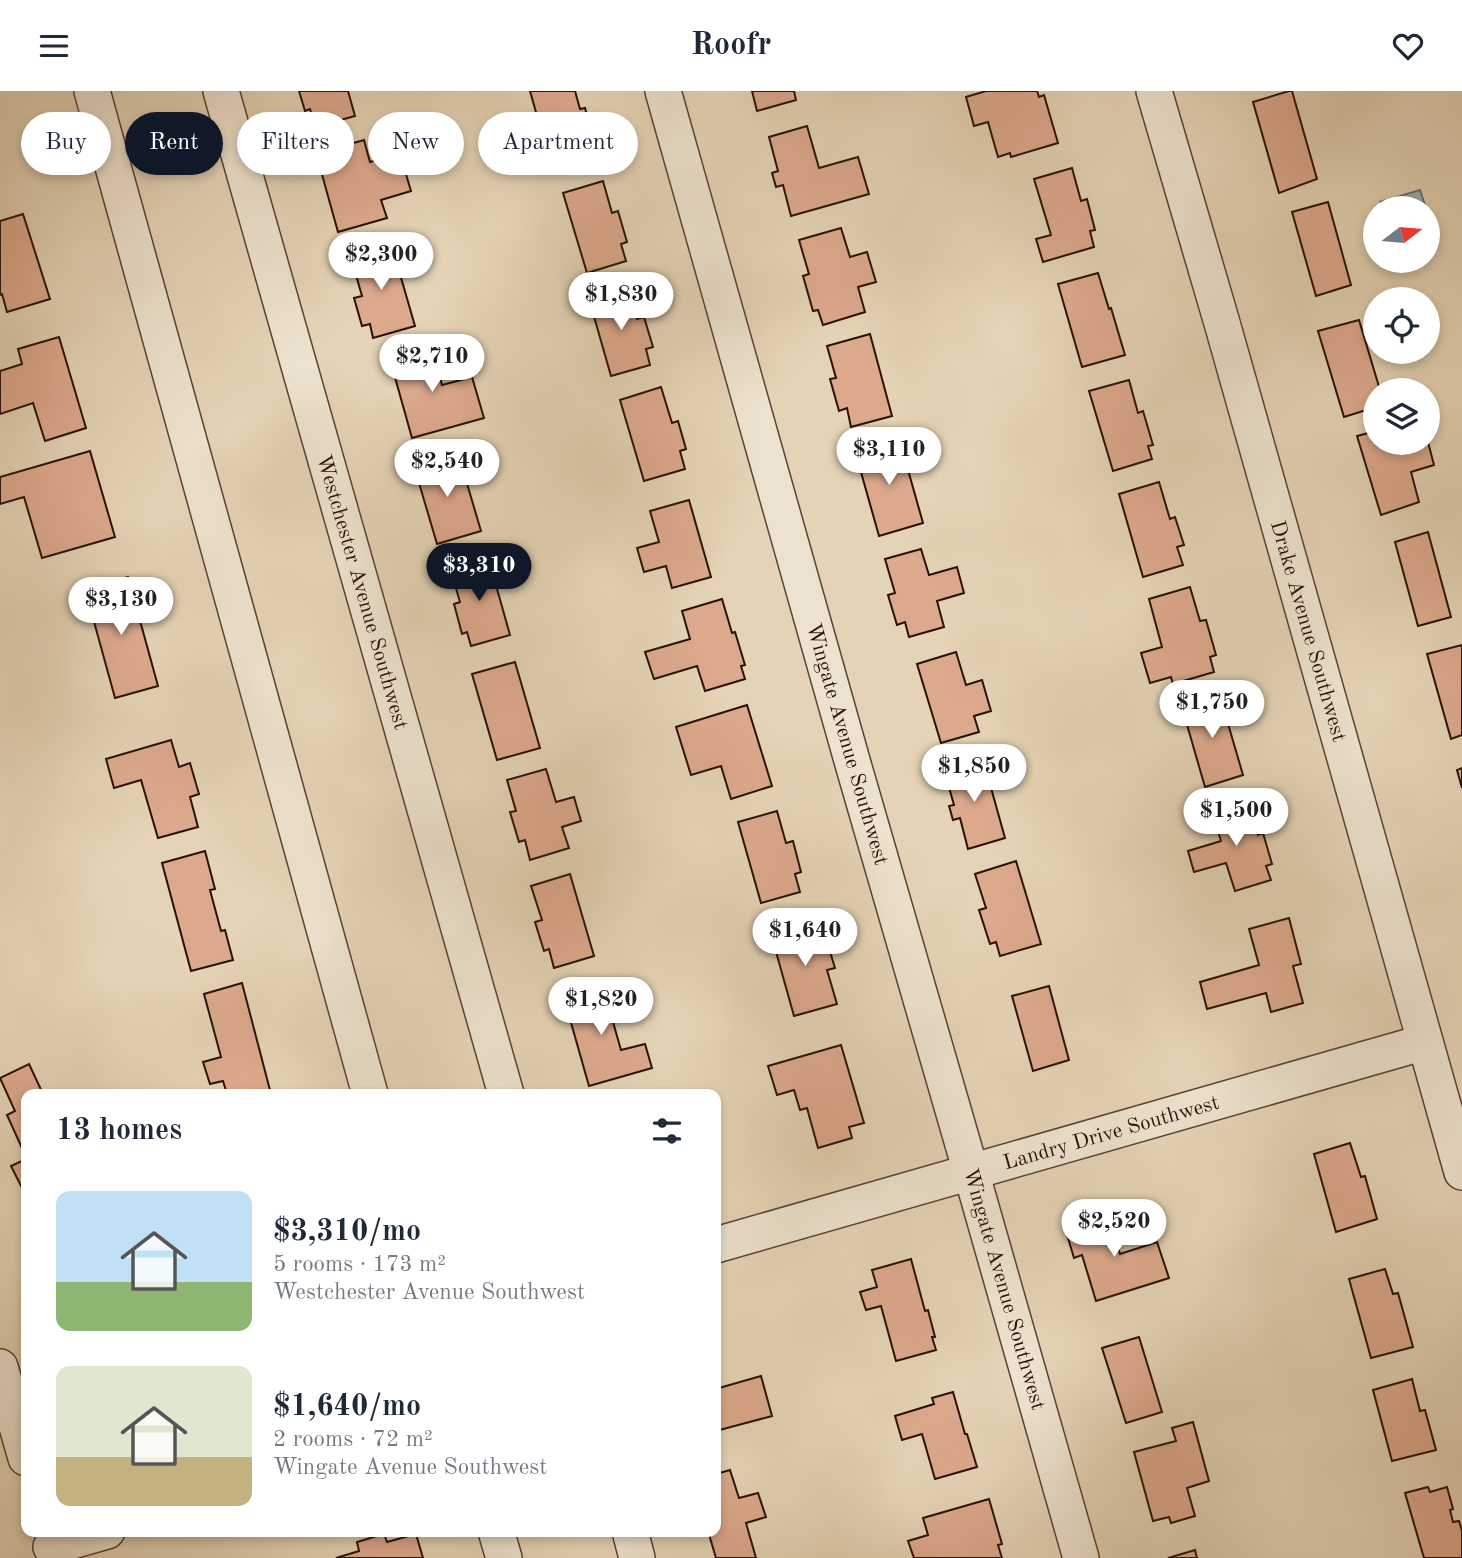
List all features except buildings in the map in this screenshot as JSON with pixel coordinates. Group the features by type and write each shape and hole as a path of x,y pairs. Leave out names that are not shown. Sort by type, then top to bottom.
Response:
{"street":[{"path":"92,91 369,1089"},
{"name":"Westchester Avenue Southwest","path":"221,91 505,1089"},
{"name":"Wingate Avenue Southwest","path":"663,91 1081,1558"},
{"name":"Drake Avenue Southwest","path":"1154,91 1462,1172"},
{"name":"Landry Drive Southwest","path":"721,1244 1425,1042"},
{"path":"0,1367 21,1440"},
{"path":"51,1546 85,1537"},
{"path":"498,1537 504,1558"},
{"path":"632,1537 637,1558"}],"water":[{"path":"1420,190 1422,196 1400,196"}]}
